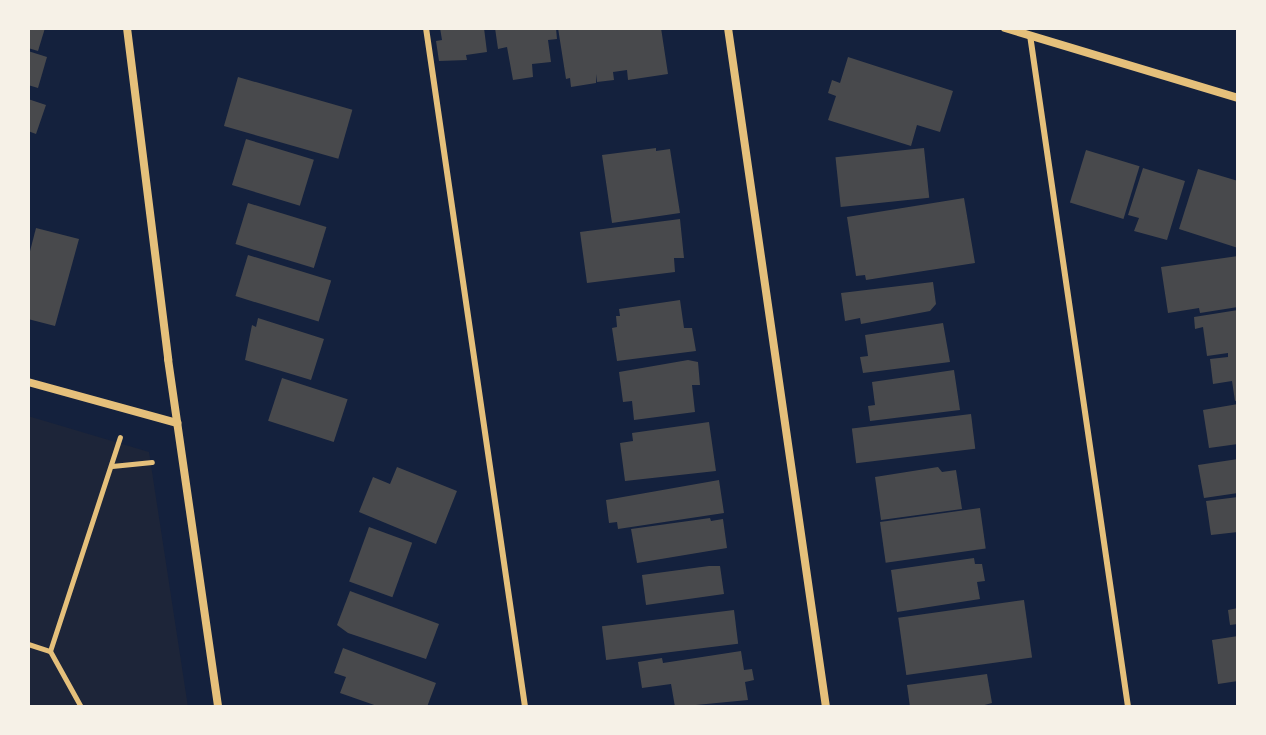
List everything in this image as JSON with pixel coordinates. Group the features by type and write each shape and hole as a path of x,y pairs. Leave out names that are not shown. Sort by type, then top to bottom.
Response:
{"street":[{"path":"127,28 177,423 218,707"},
{"path":"728,28 826,707"},
{"path":"1005,28 1238,98"},
{"path":"28,382 177,423"}],"lane":[{"path":"426,28 525,707"},
{"path":"1030,35 1128,707"}],"path":[{"path":"50,651 120,437"},
{"path":"112,466 152,462"},
{"path":"28,644 50,651 81,707"}],"shaded area":[{"path":"28,416 149,452 188,707 28,707"}],"building":[{"path":"28,28 45,28 38,51 28,48"},
{"path":"440,28 484,28 487,52 466,55 467,60 439,61 436,41 442,40"},
{"path":"495,28 556,28 557,39 548,40 551,62 532,64 533,77 513,80 507,47 498,49"},
{"path":"558,28 661,28 668,74 628,80 627,70 613,72 614,80 597,82 596,74 596,83 571,87 570,78 566,79"},
{"path":"28,51 47,57 38,88 28,85"},
{"path":"848,57 953,91 940,132 917,125 911,146 828,120 836,96 828,93 832,80 840,83"},
{"path":"238,77 352,110 338,159 224,126"},
{"path":"28,99 46,105 36,134 28,131"},
{"path":"246,139 314,160 300,206 232,185"},
{"path":"656,148 656,151 670,149 680,213 612,223 602,155"},
{"path":"924,148 929,198 841,207 835,157"},
{"path":"1086,150 1140,166 1123,219 1070,203"},
{"path":"1143,168 1185,181 1167,240 1134,231 1139,218 1128,215"},
{"path":"1198,169 1238,181 1238,248 1179,229"},
{"path":"964,198 975,263 866,280 865,275 856,276 847,217"},
{"path":"248,203 326,227 314,268 235,244"},
{"path":"680,219 684,258 674,258 675,272 587,283 580,232"},
{"path":"36,228 79,239 55,326 28,319 28,259"},
{"path":"248,255 331,280 319,322 235,296"},
{"path":"1238,256 1238,307 1200,313 1199,308 1168,313 1161,267"},
{"path":"933,282 936,304 930,311 861,324 860,318 845,321 841,293"},
{"path":"680,300 684,328 692,328 696,351 617,361 612,328 617,327 619,309"},
{"path":"1238,310 1238,400 1235,401 1232,381 1213,384 1210,359 1228,357 1228,353 1207,356 1203,327 1195,329 1194,317"},
{"path":"258,318 324,339 311,380 245,360 252,325 256,327"},
{"path":"943,323 950,362 863,373 860,357 868,356 865,335"},
{"path":"688,360 698,362 700,385 692,385 695,412 634,420 632,401 623,402 619,372"},
{"path":"954,370 960,410 870,421 868,406 875,405 872,382"},
{"path":"282,378 348,399 334,442 268,421"},
{"path":"1238,404 1238,444 1209,448 1203,410"},
{"path":"971,414 975,449 856,463 852,429"},
{"path":"709,422 716,471 625,481 620,443 633,441 632,433"},
{"path":"1238,459 1238,493 1204,498 1198,465"},
{"path":"397,467 457,491 436,544 359,512 373,477 390,484"},
{"path":"938,467 942,472 956,470 962,509 881,520 875,477"},
{"path":"719,480 724,513 618,529 617,522 609,523 606,500"},
{"path":"1238,497 1238,532 1211,535 1206,501"},
{"path":"980,508 986,549 886,563 880,522"},
{"path":"710,518 711,521 723,519 727,548 637,563 631,529"},
{"path":"369,527 412,543 392,597 349,582"},
{"path":"974,558 975,564 982,564 985,581 977,582 980,599 897,612 891,570"},
{"path":"720,566 724,594 646,605 642,575"},
{"path":"350,591 439,624 426,659 348,633 337,625"},
{"path":"1024,600 1032,657 906,675 898,618"},
{"path":"1238,608 1238,624 1230,625 1228,610"},
{"path":"734,610 738,644 606,660 602,626"},
{"path":"1238,636 1238,681 1218,684 1212,640"},
{"path":"343,648 436,683 427,707 380,707 340,693 346,677 334,673"},
{"path":"741,651 744,670 752,669 754,680 745,682 748,700 675,707 671,684 642,688 638,662 662,658 663,663"},
{"path":"987,674 992,703 977,707 910,707 907,685"}]}
